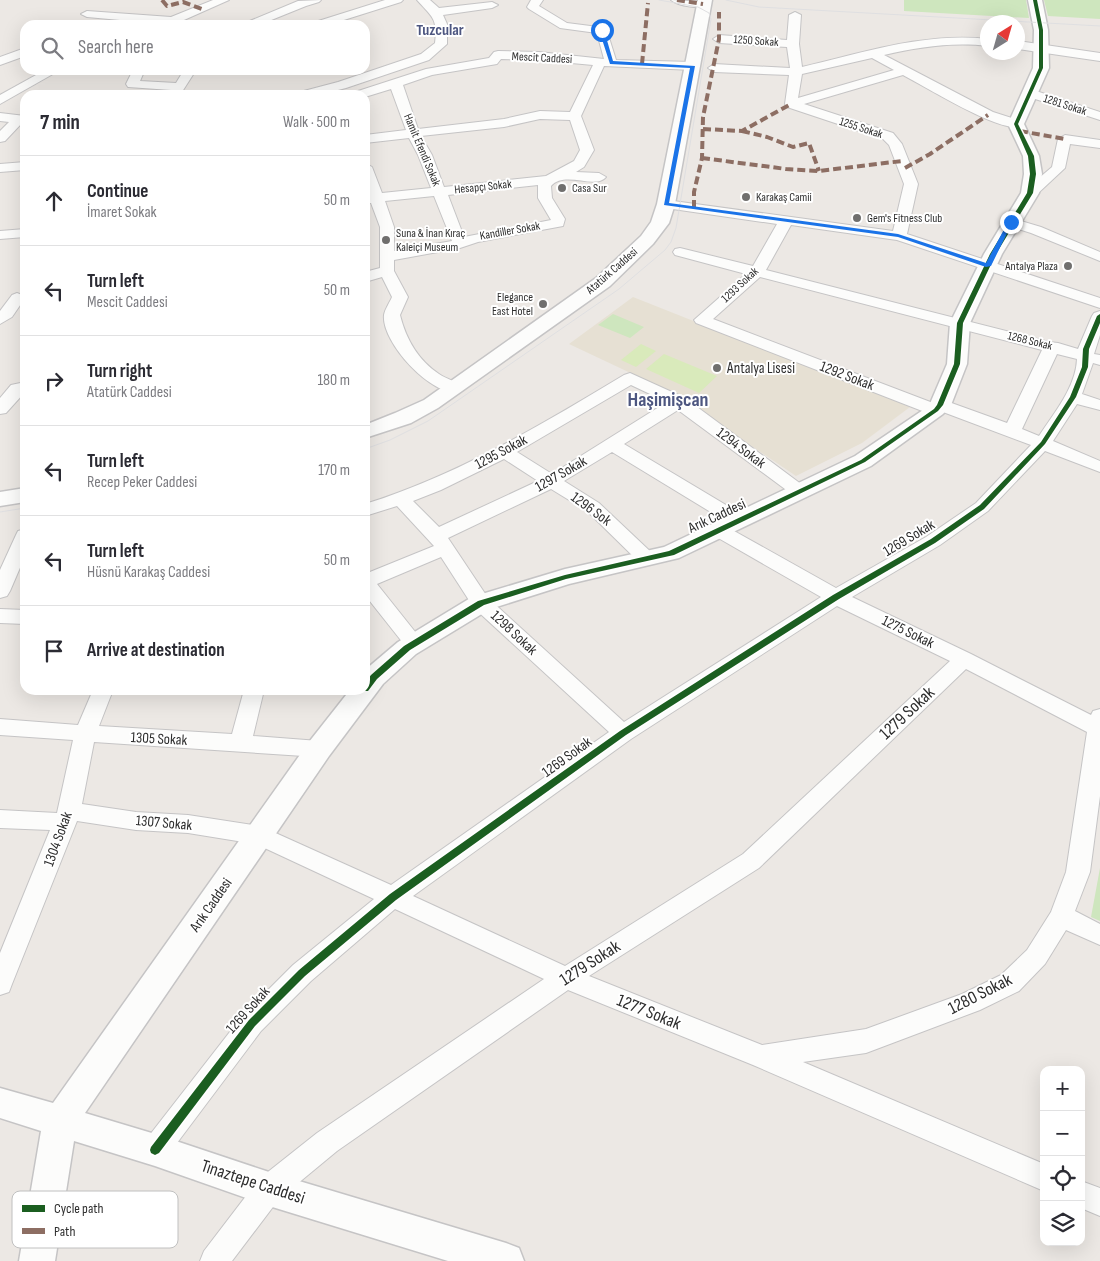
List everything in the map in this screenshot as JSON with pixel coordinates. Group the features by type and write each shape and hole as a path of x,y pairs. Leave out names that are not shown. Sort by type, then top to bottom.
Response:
{"street":[{"path":"85,19 99,0"},
{"path":"174,20 223,0"},
{"path":"261,20 302,3 315,0"},
{"path":"332,20 397,0"},
{"path":"323,90 425,57 441,44 443,28 438,12 423,0"},
{"path":"537,0 533,7 564,26 602,30 606,62 575,116 587,150 578,164 555,177"},
{"path":"677,0 704,2"},
{"path":"1030,193 1033,174 1031,156 1016,124 1041,68 1042,49 1035,0"},
{"name":"Atatürk Caddesi","path":"370,430 418,410 454,388 603,282 647,240 660,223 666,204 704,2"},
{"path":"438,12 492,6"},
{"path":"795,14 793,44 796,72 790,104 904,71"},
{"path":"85,19 128,20"},
{"name":"1250 Sokak","path":"719,39 793,44"},
{"path":"714,68 796,72 918,44 960,40 980,42"},
{"path":"1025,46 1094,57 1100,61"},
{"path":"5,59 20,54"},
{"path":"873,54 988,115 1016,124"},
{"name":"Mescit Caddesi","path":"370,92 430,72 493,60 498,55 693,66"},
{"path":"795,58 848,60"},
{"path":"5,59 20,60"},
{"path":"0,100 45,75"},
{"path":"136,75 132,84 171,90"},
{"path":"178,90 187,75"},
{"name":"Hamit Efendi Sokak","path":"396,84 413,132 425,155 460,244"},
{"path":"342,85 356,90"},
{"name":"1281 Sokak","path":"1030,93 1098,112"},
{"name":"1255 Sokak","path":"790,104 888,136 895,144 911,184 898,236"},
{"path":"370,138 504,123 540,115 575,116"},
{"path":"0,118 20,120"},
{"path":"0,138 20,121"},
{"path":"938,408 957,364 960,323 1011,222 1030,193 1058,168 1065,139 1100,144"},
{"path":"0,168 20,166"},
{"name":"Hesapçı Sokak","path":"371,198 439,192 555,177 599,177"},
{"name":"Kandiller Sokak","path":"370,274 387,264 460,244 474,238 558,223 558,219 545,198 544,186 555,177"},
{"path":"371,198 387,227 387,264 400,297 392,317 409,353 424,372 437,382 454,388"},
{"path":"666,204 898,236 1100,303"},
{"name":"1293 Sokak","path":"702,320 758,271 784,225 785,219"},
{"path":"1011,222 1036,230 1100,257"},
{"path":"0,235 20,233"},
{"name":"1268 Sokak","path":"680,252 1093,358"},
{"path":"978,288 1014,275"},
{"path":"0,299 20,297"},
{"path":"0,319 20,298"},
{"name":"1269 Sokak","path":"155,1150 252,1023 302,972 394,897 623,733 836,597 933,540 982,507 1043,444 1073,397 1085,367 1093,358 1086,349 1100,316"},
{"name":"1292 Sokak","path":"702,320 938,408 1012,431 1100,467"},
{"path":"1012,431 1052,346"},
{"name":"1294 Sokak","path":"630,378 679,402 799,491"},
{"name":"1295 Sokak","path":"370,508 434,485 504,452 630,378"},
{"path":"0,409 17,389 20,388"},
{"path":"1073,397 1100,405"},
{"name":"1297 Sokak","path":"370,579 552,482 679,402"},
{"name":"Arık Caddesi","path":"370,683 414,643 481,603 565,577 671,553 863,461 938,408"},
{"name":"1275 Sokak","path":"611,444 836,597 1099,723"},
{"name":"1296 Sok","path":"504,452 593,506 646,558"},
{"path":"0,499 20,496"},
{"name":"1298 Sokak","path":"400,498 441,542 481,603 623,733"},
{"path":"0,591 20,545"},
{"path":"370,588 414,643"},
{"path":"0,616 20,617"},
{"name":"1279 Sokak","path":"214,1261 270,1189 327,1142 566,978 750,860 964,659"},
{"name":"1304 Sokak","path":"0,984 67,817 85,734 101,695"},
{"path":"241,742 253,695"},
{"name":"Arık Caddesi","path":"60,1121 319,750 360,695"},
{"name":"1280 Sokak","path":"762,1057 866,1041 971,1002 1010,983 1036,957 1061,916 1078,872 1099,723"},
{"name":"1305 Sokak","path":"0,727 85,734 241,742 319,750"},
{"name":"1307 Sokak","path":"0,819 67,817 89,813 136,821 188,824 260,835"},
{"name":"1277 Sokak","path":"260,835 566,978 762,1057 1040,1176"},
{"path":"1061,916 1100,935"},
{"name":"Tınaztepe Caddesi","path":"0,1103 155,1150 270,1189 506,1261"},
{"path":"48,1191 60,1121"},
{"path":"1085,1196 1100,1202"},
{"path":"37,1261 39,1248"}],"shaded area":[{"name":"Antalya Lisesi","path":"633,297 910,407 862,443 796,476 673,393 569,344"}],"green space":[{"path":"904,0 1026,0 1029,18 1025,18 1025,15 980,15 904,11"},
{"path":"1044,0 1100,0 1100,19 1048,16"},
{"path":"613,314 644,327 630,338 598,325"},
{"path":"641,344 656,351 636,367 621,360"},
{"path":"664,354 717,376 699,393 646,369"},
{"path":"1100,868 1100,921 1091,917"}],"tram line":[{"path":"370,447 390,440 428,421 619,289 665,250 671,242 676,228 711,19 709,13 698,7 659,0"},
{"path":"726,0 759,7 1100,26"},
{"path":"0,512 20,509"}],"marked path":[{"path":"162,0 167,6 183,2 202,9"},
{"path":"677,0 703,4"},
{"path":"642,64 648,3"},
{"path":"694,208 694,192 702,158 703,117 719,39 719,12"},
{"path":"703,129 742,131 791,104"},
{"path":"905,168 930,154 988,115"},
{"path":"742,131 767,137 793,147 809,143 819,171"},
{"path":"1020,131 1065,139"},
{"path":"702,158 786,169 819,171 902,161"}],"cycle path":[{"path":"370,682 407,648 481,603 565,577 671,553 863,461 936,410 940,405 957,364 960,323 993,254 1030,193 1033,174 1031,156 1016,124 1041,68 1041,30 1035,0"},
{"path":"155,1150 252,1023 302,973 393,897 623,733 836,597 933,541 982,507 1043,443 1073,397 1085,367 1086,349 1100,316"}],"place":[{"name":"Casa Sur","path":"562,188"},
{"name":"Karakaş Camii","path":"746,197"},
{"name":"Gem's Fitness Club","path":"857,218"},
{"name":"Suna & İnan Kıraç Kaleiçi Museum","path":"386,240"},
{"name":"Antalya Plaza","path":"1068,266"},
{"name":"Elegance East Hotel","path":"543,304"},
{"name":"Antalya Lisesi","path":"717,368"}],"district":[{"name":"Tuzcular","path":"440,30"},
{"name":"Haşimişcan","path":"668,400"}],"route":[{"path":"602,30 611,63 693,66 666,204 793,220 898,236 988,266 1011,222"}]}
